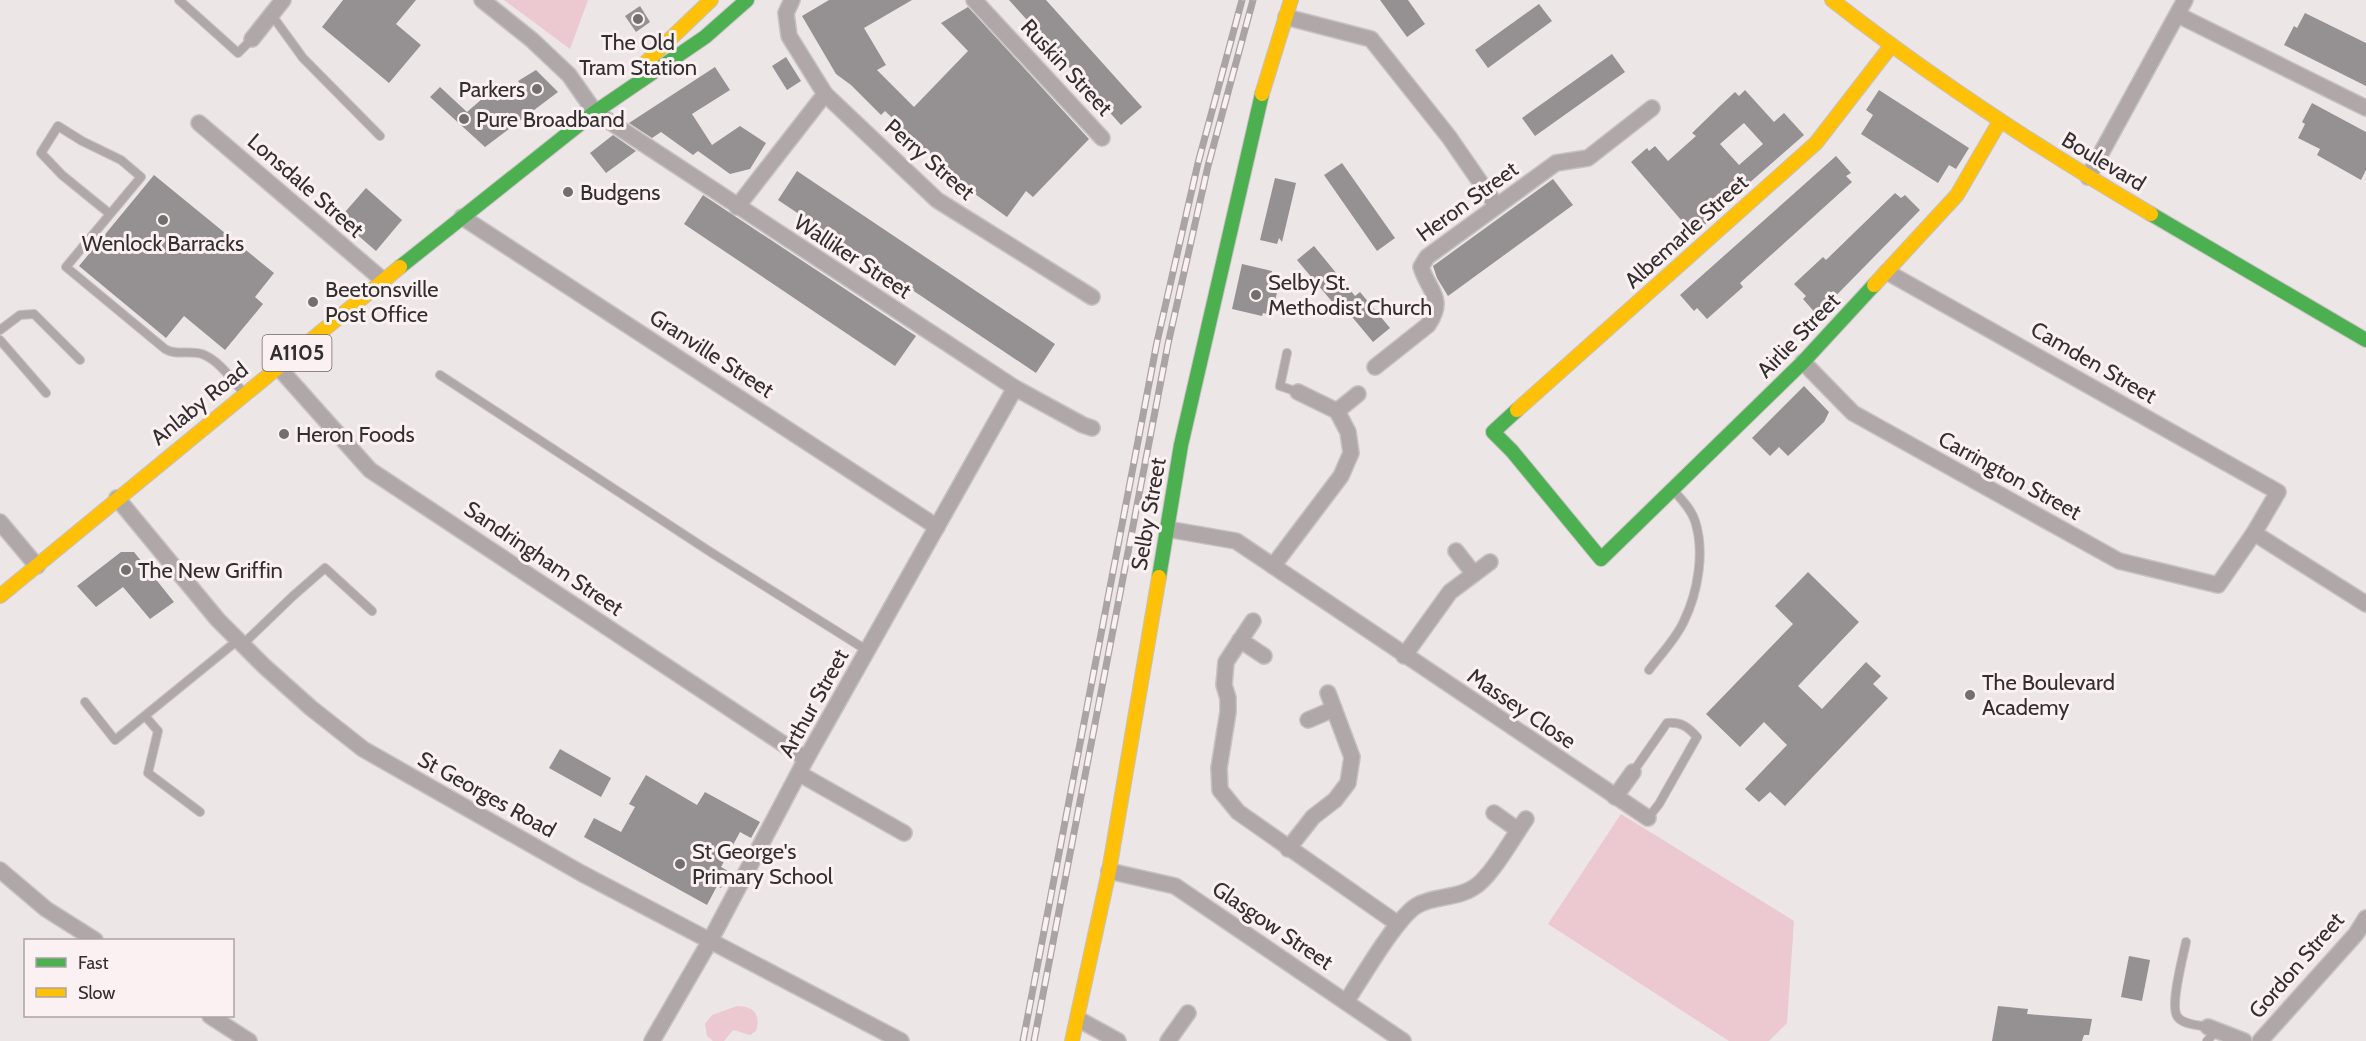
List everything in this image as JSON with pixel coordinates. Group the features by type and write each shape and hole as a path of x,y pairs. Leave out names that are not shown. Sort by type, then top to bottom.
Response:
{"street":[{"path":"252,39 283,0"},
{"path":"482,0 532,40 569,75 595,112"},
{"name":"Anlaby Road","path":"595,112 711,0"},
{"name":"Anlaby Road","path":"0,596 462,217 595,112 705,37 747,0"},
{"name":"Ruskin Street","path":"974,0 1102,138"},
{"name":"Selby Street","path":"1072,1041 1108,871 1182,445 1257,116 1291,0"},
{"name":"Boulevard","path":"1832,0 1891,46 2000,121 2088,177 2366,340"},
{"path":"2088,177 2185,0"},
{"name":"Perry Street","path":"789,6 789,36 825,94 938,200 1092,297"},
{"path":"2178,15 2366,108"},
{"path":"1286,18 1371,39 1449,137 1496,205"},
{"name":"Albemarle Street","path":"1601,559 1493,432 1815,144 1891,46"},
{"path":"737,207 825,94"},
{"name":"Heron Street","path":"1375,367 1428,325 1434,316 1436,297 1423,273 1422,262 1496,205 1556,163 1588,158 1652,108"},
{"name":"Walliker Street","path":"595,112 1015,388 1092,428"},
{"name":"Airlie Street","path":"1601,559 1803,362 1958,195 2000,121"},
{"name":"Lonsdale Street","path":"199,123 384,281"},
{"name":"Granville Street","path":"462,217 937,527"},
{"name":"Camden Street","path":"1887,272 2278,492 2254,533"},
{"name":"Carrington Street","path":"1803,362 1853,414 2119,561 2218,585 2254,533"},
{"name":"Sandringham Street","path":"279,368 370,470 807,759"},
{"name":"Arthur Street","path":"652,1041 710,941 807,759 1015,388"},
{"path":"1273,566 1341,476 1351,453 1348,432 1337,411 1298,392"},
{"path":"1337,411 1359,394"},
{"name":"St Georges Road","path":"117,498 218,620 311,708 363,749 571,867 902,1041"},
{"path":"0,522 36,566"},
{"name":"Massey Close","path":"1167,529 1236,541 1648,818"},
{"path":"2254,533 2366,604"},
{"path":"1456,551 1474,574"},
{"path":"1404,656 1450,592 1490,562"},
{"path":"1253,621 1226,662 1224,685 1228,698 1228,712 1219,768 1220,790 1238,812 1398,924"},
{"path":"1240,640 1264,656"},
{"path":"1288,849 1313,817 1335,800 1348,783 1352,757 1328,693"},
{"path":"1308,720 1334,709"},
{"path":"1615,797 1633,771"},
{"path":"800,774 904,833"},
{"path":"1346,1002 1398,924 1416,906 1474,888 1486,877 1522,825 1494,813"},
{"path":"0,870 46,909 93,939"},
{"name":"Glasgow Street","path":"1108,871 1175,886 1403,1041"},
{"name":"Gordon Street","path":"2260,1041 2356,934 2366,918"},
{"path":"1168,1041 1188,1013"},
{"path":"212,1017 249,1041"},
{"path":"1078,1019 1118,1041"},
{"path":"2210,1032 2244,1041"}],"lane":[{"path":"179,0 238,53 252,39"},
{"path":"271,14 303,58 380,136"},
{"path":"110,214 62,176 41,153 58,126 82,141 122,160 141,177 66,267 165,350 172,354 201,354 215,362 246,394"},
{"path":"0,330 20,315 34,314 80,360"},
{"path":"0,340 46,393"},
{"path":"1287,353 1280,386 1298,392"},
{"path":"440,375 731,565 868,651"},
{"path":"1649,670 1683,622 1698,582 1698,540 1695,521 1673,489"},
{"path":"85,702 115,740 240,642 325,568 372,610"},
{"path":"145,716 158,731 148,773 200,812"},
{"path":"1633,771 1667,723 1687,726 1697,736 1659,804 1648,818"},
{"path":"2186,942 2175,1005 2177,1016 2182,1021 2210,1032"}],"shaded area":[{"path":"504,0 588,0 570,49"},
{"path":"1621,814 1794,921 1787,1023 1769,1041 1729,1041 1548,924"},
{"path":"743,1006 755,1012 758,1020 756,1031 750,1035 733,1030 724,1041 713,1041 707,1036 705,1024 712,1015"}],"building":[{"path":"343,0 416,0 396,24 421,45 389,83 322,27"},
{"path":"829,0 912,0 864,28 886,65 877,70 914,107 968,51 941,23 968,7 1089,139 1033,197 1026,191 1007,217 961,184 885,111 881,115 851,85 836,74 802,16"},
{"path":"1009,0 1046,0 1142,107 1121,125"},
{"path":"1380,0 1408,0 1425,24 1407,37"},
{"path":"1539,4 1552,21 1488,68 1475,50"},
{"name":"The Old Tram Station","path":"640,6 650,22 636,32 625,16"},
{"path":"2305,13 2366,43 2366,86 2284,45 2294,26 2297,28"},
{"path":"1612,54 1625,72 1535,136 1522,118"},
{"path":"786,57 801,81 787,90 772,66"},
{"path":"715,67 730,90 692,114 712,145 740,126 766,143 750,169 730,174 698,151 693,155 661,132 652,138 629,123"},
{"path":"536,70 558,92 485,147 430,97 440,87 467,112 491,91 497,101 522,86 518,81"},
{"path":"1745,90 1774,122 1784,113 1804,135 1708,219 1709,221 1694,235 1631,162 1647,148 1649,151 1655,146 1668,161 1696,136 1692,133 1735,92 1739,96","holes":["1744,123 1763,144 1739,165 1720,144"]},
{"path":"1879,90 1969,148 1956,169 1949,165 1938,183 1861,134 1873,115 1866,110"},
{"path":"2312,103 2366,132 2366,170 2361,180 2317,155 2320,149 2298,138 2305,124 2302,122"},
{"path":"613,135 636,151 606,173 590,153"},
{"path":"1836,156 1851,173 1846,176 1852,182 1740,283 1743,287 1707,319 1697,308 1694,311 1680,295"},
{"path":"1342,163 1395,238 1377,251 1324,175"},
{"path":"797,171 1055,344 1036,373 778,200"},
{"name":"Wenlock Barracks","path":"154,175 274,273 255,297 263,304 225,350 184,316 166,338 79,266"},
{"path":"1275,178 1296,183 1282,242 1279,238 1277,244 1260,240"},
{"path":"1553,179 1573,205 1448,296 1433,266"},
{"path":"366,188 402,220 376,251 339,219"},
{"path":"1895,193 1901,198 1905,195 1920,210 1817,315 1803,299 1806,296 1794,284 1823,257 1826,260"},
{"path":"703,195 916,336 895,366 684,224"},
{"path":"1314,246 1355,296 1360,292 1390,328 1373,342 1343,306 1339,310 1297,260"},
{"name":"Selby St. Methodist Church","path":"1242,264 1272,271 1273,281 1281,274 1272,315 1263,313 1262,316 1232,309"},
{"path":"1804,386 1829,412 1824,422 1788,456 1779,447 1770,456 1752,438"},
{"path":"121,552 134,552 174,602 150,619 123,587 96,607 77,586"},
{"path":"1808,572 1859,622 1798,686 1822,709 1866,662 1881,676 1873,684 1888,698 1785,806 1770,792 1759,802 1745,789 1787,745 1764,722 1740,747 1706,714 1793,624 1775,606"},
{"path":"560,749 611,778 601,797 549,768"},
{"path":"646,775 697,805 705,792 760,822 751,838 740,832 721,867 730,872 721,888 717,886 707,905 584,837 594,818 621,832 635,807 629,804"},
{"path":"2129,956 2150,960 2142,1001 2121,997"},
{"path":"1998,1006 2028,1009 2027,1014 2092,1019 2089,1035 2084,1035 2082,1041 1992,1041"}],"railway":[{"path":"1023,1041 1157,342 1198,163 1242,0"},
{"path":"1034,1041 1168,344 1208,166 1253,0"}],"traffic: fast":[{"path":"400,267 595,112 705,37 747,0"},
{"path":"1159,577 1181,445 1262,94"},
{"path":"2151,214 2366,340"},
{"path":"1517,410 1493,432 1512,451 1601,559 1803,362 1874,285"}],"traffic: slow":[{"path":"641,67 711,0"},
{"path":"1262,94 1291,0"},
{"path":"1832,0 1909,58 1988,112 2151,214"},
{"path":"1517,410 1816,143 1891,46"},
{"path":"1874,285 1957,195 2000,121"},
{"path":"0,596 400,267"},
{"path":"1072,1041 1109,871 1159,577"}],"place":[{"name":"The Old Tram Station","path":"638,19"},
{"name":"Parkers","path":"537,89"},
{"name":"Pure Broadband","path":"464,119"},
{"name":"Budgens","path":"568,192"},
{"name":"Wenlock Barracks","path":"163,220"},
{"name":"Selby St. Methodist Church","path":"1256,295"},
{"name":"Beetonsville Post Office","path":"313,302"},
{"name":"Heron Foods","path":"284,434"},
{"name":"The New Griffin","path":"126,570"},
{"name":"The Boulevard Academy","path":"1970,695"},
{"name":"St George's Primary School","path":"680,864"}]}
